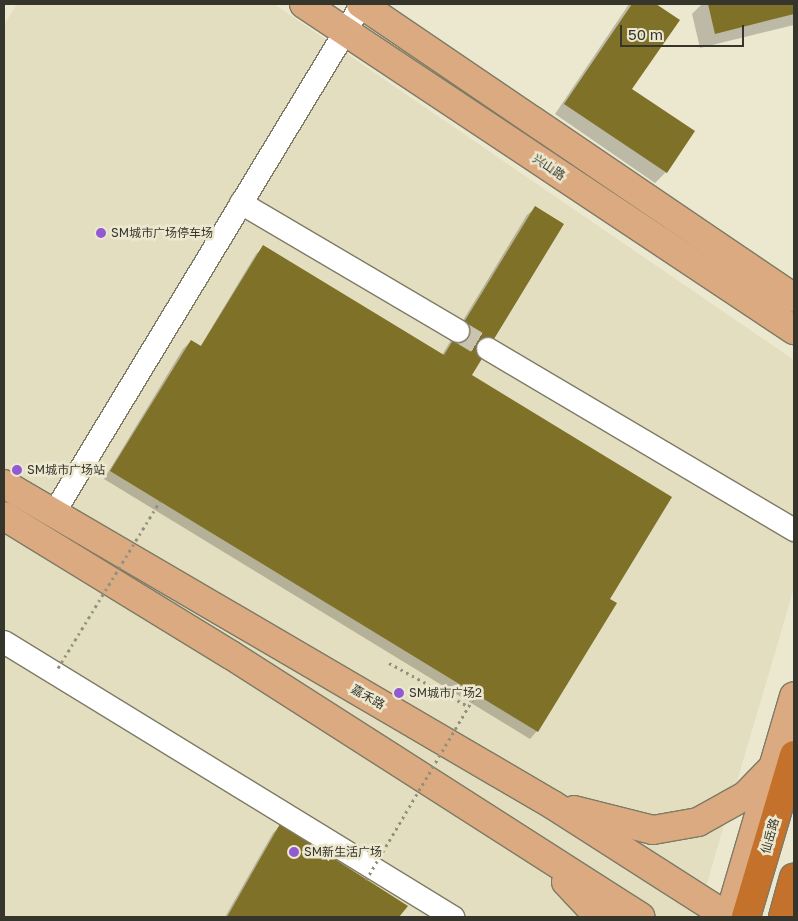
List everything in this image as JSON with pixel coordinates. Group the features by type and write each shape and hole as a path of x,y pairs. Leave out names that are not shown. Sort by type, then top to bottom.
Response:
{"highway":[{"name":"仙岳路","path":"746,917 784,760"},
{"path":"783,917 794,877"}],"main road":[{"name":"兴山路","path":"304,4 794,330"},
{"path":"362,4 794,298"},
{"name":"嘉禾路","path":"4,484 553,805 729,917"},
{"path":"4,516 231,655 640,917"},
{"path":"729,917 784,760 794,696"},
{"path":"553,805 652,830 698,822 745,796 784,760"},
{"path":"532,848 599,917"}],"street":[{"path":"54,513 362,4"},
{"path":"241,203 458,331"},
{"path":"488,349 794,530"},
{"path":"4,642 453,917"}],"path":[{"path":"58,668 160,501"},
{"path":"389,664 468,706"},
{"path":"366,880 476,694"}],"shaded area":[{"path":"17,4 274,4 794,360 794,588 697,917 4,917 4,25"}],"building":[{"path":"632,4 656,4 680,20 632,89 695,131 667,173 564,104"},
{"path":"708,4 794,4 794,14 715,34"},
{"path":"535,206 564,224 472,375 672,497 610,599 617,603 538,732 110,471 191,340 201,346 263,245 444,355"},
{"name":"SM新生活广场","path":"280,824 408,906 399,917 227,917"}],"tunnel":[{"path":"458,331 488,349"}],"place":[{"name":"SM城市广场停车场","path":"101,233"},
{"name":"SM城市广场站","path":"17,470"},
{"name":"SM城市广场2","path":"399,693"},
{"name":"SM新生活广场","path":"294,852"}]}
